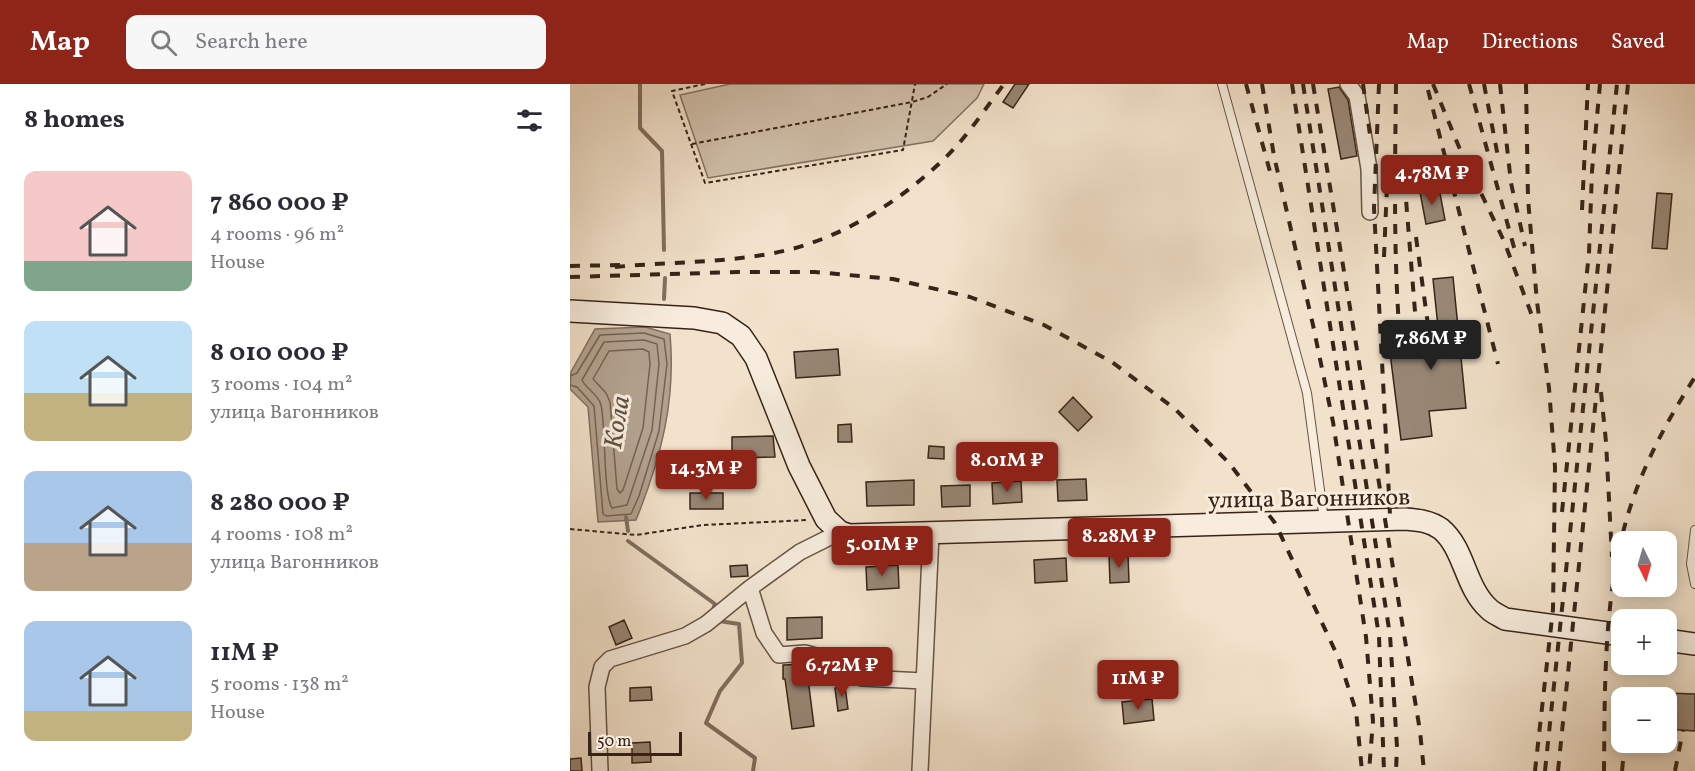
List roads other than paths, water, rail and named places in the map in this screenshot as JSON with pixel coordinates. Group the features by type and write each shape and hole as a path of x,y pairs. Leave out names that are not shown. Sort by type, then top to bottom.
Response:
{"street":[{"path":"1348,84 1358,96 1369,169 1370,212"},
{"path":"570,311 694,318 722,323 741,336 756,358 799,465 833,526 705,624 685,636 610,659 602,667 597,687 600,771"},
{"name":"улица Вагонников","path":"833,526 849,535 1405,519 1427,522 1442,530 1452,543 1478,596 1490,610 1505,619 1611,633"},
{"path":"920,771 931,534"},
{"path":"750,588 764,633 779,655 805,653 834,661 862,678 924,681"},
{"path":"1677,642 1695,644"}],"lane":[{"path":"1222,84 1307,393 1324,522"},
{"path":"1695,530 1691,564 1695,584"}],"water":[{"path":"645,327 670,334 671,383 665,429 653,474 636,520 598,522 588,407 570,389 571,372 595,329"}],"waterway":[{"name":"Кола","path":"640,84 640,128 662,151 664,250"},
{"name":"Кола","path":"664,299 665,278"},
{"name":"Кола","path":"626,517 628,531"},
{"name":"Кола","path":"628,541 715,604 712,613"},
{"name":"Кола","path":"719,621 739,624 742,663 720,691 706,723 755,758 753,771"}],"railway":[{"path":"615,267 714,261 774,253 844,230 907,191 944,159 968,132 1004,84"},
{"path":"1246,84 1272,179"},
{"path":"1262,84 1274,156 1333,422 1366,637 1373,721 1369,771"},
{"path":"1292,84 1379,636 1384,771"},
{"path":"1303,84 1390,635 1397,747 1396,771"},
{"path":"1313,84 1420,731 1424,771"},
{"path":"1363,84 1371,142"},
{"path":"1379,84 1374,208 1390,515"},
{"path":"1396,84 1396,251 1401,351"},
{"path":"1433,84 1459,147 1504,241 1534,321"},
{"path":"1469,84 1515,251"},
{"path":"1484,84 1499,162"},
{"path":"1500,84 1511,183 1525,246"},
{"path":"1526,84 1528,199 1537,302 1549,388 1555,467 1553,609 1535,771"},
{"path":"1582,210 1588,84"},
{"path":"1562,512 1589,253 1592,171 1600,84"},
{"path":"1545,771 1617,84"},
{"path":"1558,771 1628,84"},
{"path":"1428,90 1498,364"},
{"path":"1403,162 1418,349"},
{"path":"1384,257 1387,185"},
{"path":"1416,237 1431,347"},
{"path":"570,266 622,265"},
{"path":"570,277 815,272 893,279 970,297 1044,325 1112,362 1175,409 1229,463 1275,523 1339,659 1356,711 1362,771"},
{"path":"1604,771 1608,634 1611,599 1623,532 1633,499 1653,452 1668,421 1695,377"},
{"path":"1601,392 1611,538"},
{"path":"1675,771 1683,730"},
{"path":"1622,771 1624,753"}]}
